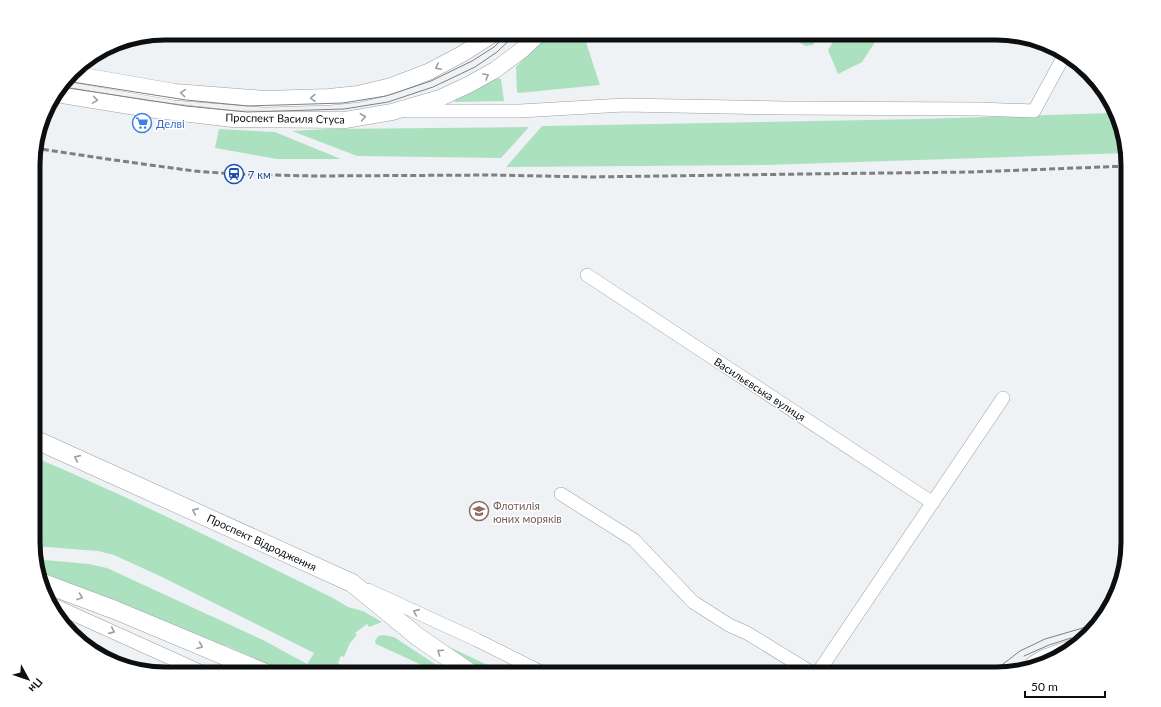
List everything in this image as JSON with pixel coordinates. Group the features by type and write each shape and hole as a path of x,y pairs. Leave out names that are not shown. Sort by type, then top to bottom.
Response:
{"main road":[{"name":"Проспект Відродження","path":"40,442 352,583 418,637 462,667"},
{"path":"48,585 115,610 251,667"}],"street":[{"name":"Проспект Василя Стуса","path":"79,75 176,92 265,99 329,98 358,94 391,86 428,72 462,54 484,40"},
{"name":"Проспект Василя Стуса","path":"62,95 148,109 233,119 345,120 392,112 440,98 468,86 495,70 523,50 533,40"},
{"path":"392,112 520,111 624,105 1034,111 1062,60"},
{"name":"Васильєвська вулиця","path":"587,276 933,503"},
{"path":"822,667 1003,398"},
{"path":"561,494 634,540 693,602 803,667"},
{"path":"352,583 477,640 531,667"},
{"path":"59,608 190,667"}],"green space":[{"path":"541,40 585,40 600,85 519,93 517,92 516,67"},
{"path":"794,40 816,40 813,45 806,46"},
{"path":"834,40 876,40 862,62 838,74 828,50"},
{"path":"494,78 501,79 504,101 456,102 453,100"},
{"path":"1109,113 1119,141 1121,153 767,165 506,167 542,126 920,119"},
{"path":"529,127 501,158 357,156 292,131 328,129"},
{"path":"219,129 275,132 341,159 277,159 215,148"},
{"path":"40,460 185,525 333,598 348,607 363,611 382,622 369,627 367,624 355,633 357,635 350,643 344,657 341,656 338,663 341,665 340,667 274,667 227,646 205,643 46,577 41,560 89,564 107,568 265,641 307,664 314,653 162,577 114,555 98,551 40,546"},
{"path":"384,635 394,637 439,667 426,667 376,644 375,641 378,636"},
{"path":"447,646 492,667 474,667 447,649"}],"tram line":[{"path":"72,82 186,100 248,106 343,103 386,96 431,81 472,61 494,47 501,40"},
{"path":"67,88 186,106 247,112 344,109 388,102 433,87 475,67 497,52 510,40"},
{"path":"999,667 1020,651 1045,639 1087,627"},
{"path":"1024,656 1049,645 1071,638"}],"railway":[{"path":"41,149 194,171 234,174 314,176 494,175 590,177 972,172 1121,166"}],"place":[{"name":"Делві","path":"142,123"},
{"name":"7 км","path":"234,174"},
{"name":"Флотилія юних моряків","path":"479,511"}]}
